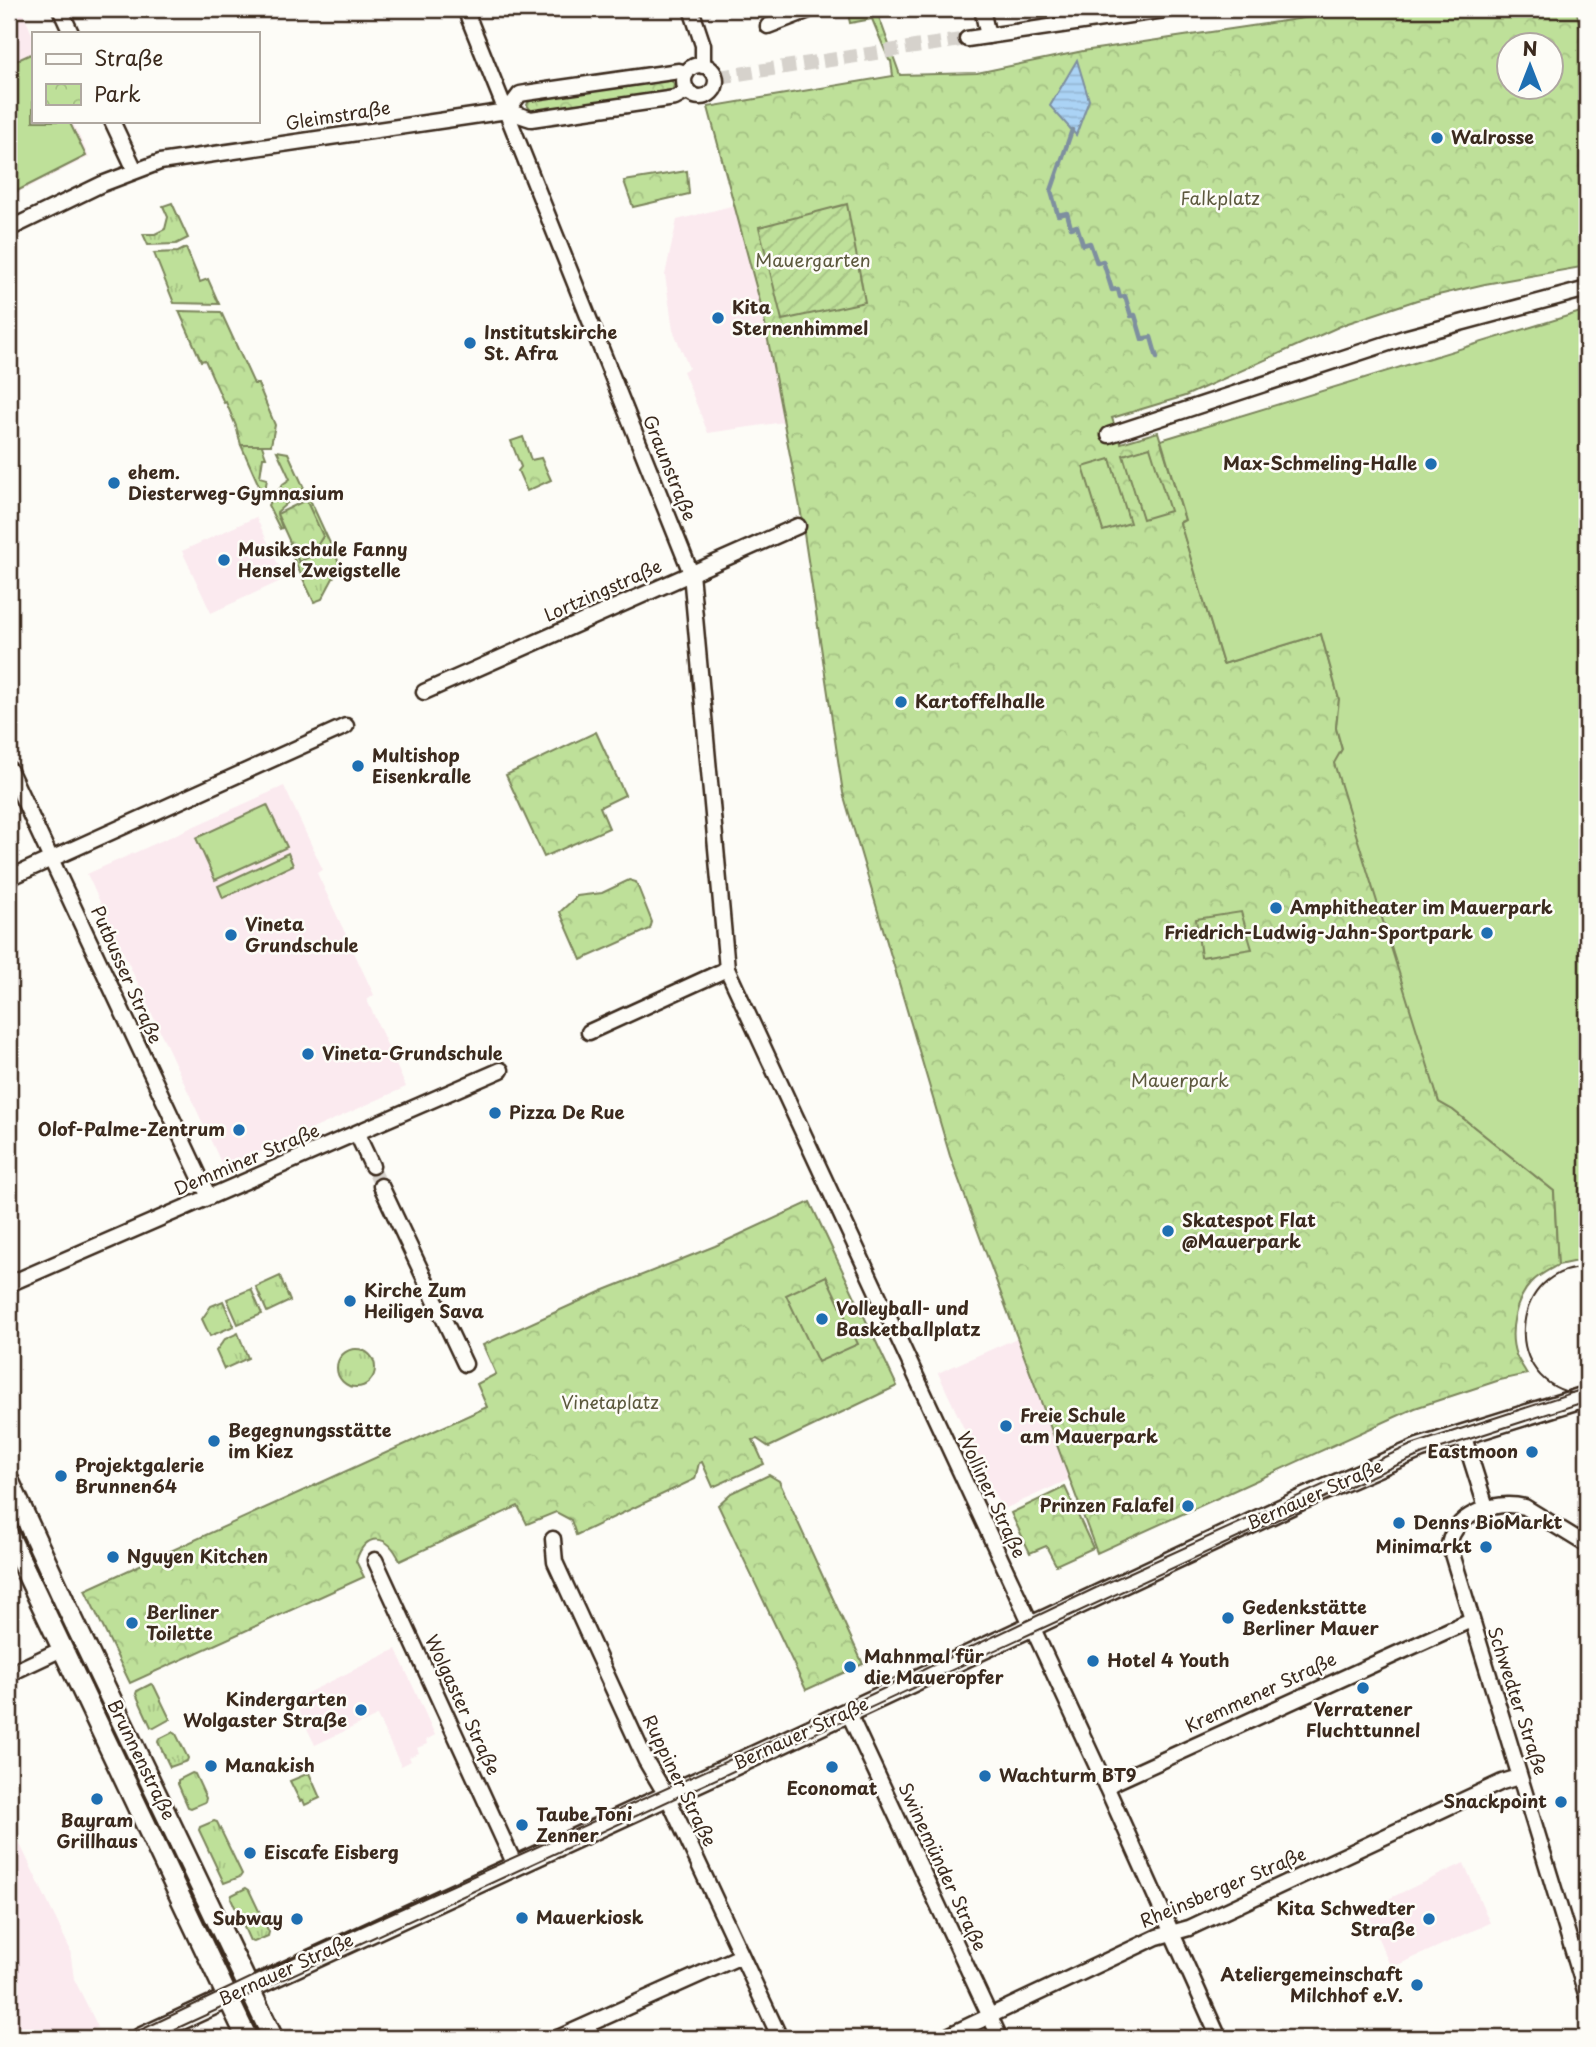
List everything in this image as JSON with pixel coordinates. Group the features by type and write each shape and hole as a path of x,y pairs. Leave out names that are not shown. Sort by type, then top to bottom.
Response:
{"main road":[{"name":"Bernauer Straße","path":"141,2038 1303,1499 1420,1448 1587,1395"},
{"name":"Brunnenstraße","path":"9,1481 274,2038"},
{"name":"Brunnenstraße","path":"9,1536 247,2038"}],"street":[{"path":"60,9 71,32"},
{"name":"Graunstraße","path":"465,9 691,573 727,969"},
{"path":"691,9 704,45 703,66"},
{"path":"768,26 812,9"},
{"path":"982,9 988,36"},
{"path":"967,39 1171,9"},
{"name":"Gleimstraße","path":"9,229 135,170 178,158 507,111 531,119 675,97 688,91 697,97 707,96 715,88 718,77 703,66 693,67 686,74 678,71 526,93 520,94 507,111"},
{"path":"686,74 684,83 688,91"},
{"path":"112,122 135,170"},
{"path":"1109,435 1404,338 1587,289"},
{"name":"Lortzingstraße","path":"424,692 798,526"},
{"path":"9,878 346,726"},
{"name":"Putbusser Straße","path":"9,769 209,1197"},
{"path":"590,1032 727,969"},
{"name":"Wolliner Straße","path":"727,969 1219,2038"},
{"name":"Demminer Straße","path":"9,1284 500,1070"},
{"path":"357,1134 372,1166"},
{"path":"381,1186 465,1364"},
{"path":"1463,1434 1486,1507 1514,1504 1525,1507 1587,1545"},
{"name":"Schwedter Straße","path":"1486,1507 1459,1524 1452,1532 1449,1544 1587,1997"},
{"name":"Ruppiner Straße","path":"554,1539 555,1562 646,1761 666,1796 780,2038"},
{"name":"Wolgaster Straße","path":"375,1560 514,1865"},
{"name":"Kremmener Straße","path":"1105,1786 1471,1620"},
{"path":"9,1674 62,1649"},
{"name":"Swinemünder Straße","path":"848,1712 1000,2038"},
{"name":"Rheinsberger Straße","path":"943,2038 1157,1937 1189,1928 1502,1782 1519,1777"},
{"path":"558,2038 741,1956"}],"shaded area":[{"path":"9,9 21,9 32,34 32,122 72,122 89,157 9,197"},
{"name":"Kita Sternenhimmel","path":"735,205 762,306 784,422 708,433 683,371 689,368 673,330 665,275 677,220"},
{"path":"256,517 285,579 211,613 182,551"},
{"name":"Vineta Grundschule","path":"284,786 323,870 317,873 374,995 367,1000 406,1087 224,1169 87,874"},
{"name":"Freie Schule am Mauerpark","path":"1017,1338 1070,1479 1002,1510 938,1373"},
{"name":"Kindergarten Wolgaster Straße","path":"396,1649 435,1735 426,1740 427,1744 417,1748 419,1753 409,1757 411,1761 401,1766 377,1716 315,1745 293,1700"},
{"path":"9,1821 70,1949 74,1979 98,2027 74,2038 9,2038"},
{"name":"Kita Schwedter Straße","path":"1464,1863 1490,1923 1391,1968 1368,1915 1388,1906 1386,1900"}],"green space":[{"name":"Mauerpark","path":"847,9 929,9 879,17 900,75 977,73 1083,51 1365,9 1576,9 1587,56 1587,266 1485,284 1417,300 1345,324 1185,396 1112,418 1121,443 1158,432 1185,520 1180,522 1223,664 1321,634 1339,699 1336,728 1439,1102 1453,1110 1554,1191 1558,1265 1537,1278 1525,1290 1514,1317 1516,1355 1527,1374 1500,1380 1415,1408 1097,1553 950,1156 843,793 800,507 762,309 708,107 893,76 891,61 872,19 850,23"},
{"path":"32,53 32,122 69,122 86,156 9,195 9,64"},
{"path":"671,79 674,85 672,93 532,112 527,105 530,99"},
{"path":"687,171 689,194 633,207 624,181"},
{"path":"172,203 188,238 176,244 148,245 143,234 155,234 165,229 168,217 163,206"},
{"name":"Mauergarten","path":"847,204 865,302 782,320 759,227"},
{"path":"186,248 200,282 208,279 219,304 174,303 154,253 178,252"},
{"name":"Friedrich-Ludwig-Jahn-Sportpark","path":"1587,310 1587,1259 1558,1265 1554,1191 1453,1110 1439,1102 1334,763 1342,749 1336,728 1339,699 1321,634 1223,664 1180,523 1185,520 1161,440"},
{"path":"179,311 221,312 254,384 258,384 275,425 271,445 241,445 226,402 224,403 205,360 201,361"},
{"path":"523,437 531,460 541,458 551,480 527,491 518,471 521,467 511,441"},
{"path":"261,443 266,457 263,457 260,477 267,479 264,497 241,445"},
{"path":"1150,447 1170,511 1143,519 1123,455"},
{"path":"277,451 288,453 304,488 277,512 282,528 280,529 268,505 283,484 290,479"},
{"path":"1110,459 1130,523 1103,531 1083,467"},
{"path":"306,491 340,565 322,599 314,602 287,545 290,544 299,562 323,537 304,497"},
{"path":"306,500 323,536 311,556 299,562 277,514"},
{"path":"596,732 625,795 600,807 609,828 544,857 506,775"},
{"path":"267,805 287,847 215,880 196,838"},
{"path":"288,853 293,865 223,898 218,886"},
{"path":"629,880 636,882 652,922 650,929 581,960 560,912 577,896 602,893"},
{"path":"1241,912 1252,949 1201,957 1196,919"},
{"name":"Vinetaplatz","path":"810,1202 897,1386 769,1447 757,1439 753,1440 764,1464 713,1487 702,1462 699,1463 695,1479 576,1535 571,1520 556,1512 527,1524 518,1506 400,1561 389,1545 383,1541 371,1541 360,1551 356,1561 364,1577 130,1683 85,1590 487,1407 477,1384 496,1374 483,1345 602,1291 715,1246"},
{"path":"280,1276 290,1301 267,1312 256,1287"},
{"name":"Volleyball- und Basketballplatz","path":"826,1276 858,1344 818,1362 786,1295"},
{"path":"251,1289 262,1314 238,1324 227,1299"},
{"path":"223,1301 234,1326 210,1336 202,1319 211,1306"},
{"path":"238,1333 248,1358 224,1369 216,1351 225,1339"},
{"path":"356,1349 370,1354 375,1368 370,1382 356,1387 342,1382 337,1368 342,1354"},
{"path":"769,1475 779,1481 863,1664 806,1690 718,1505 731,1493"},
{"path":"1065,1487 1093,1548 1056,1565 1046,1546 1030,1553 1011,1513"},
{"path":"59,1608 134,1766 127,1769 52,1611"},
{"path":"151,1684 170,1719 154,1728 151,1727 136,1694"},
{"path":"173,1732 188,1758 187,1761 170,1767 158,1742"},
{"path":"309,1773 320,1798 305,1805 303,1800 300,1801 290,1781"},
{"path":"195,1774 206,1798 205,1802 191,1808 188,1807 178,1780"},
{"path":"153,1808 223,1954 219,1959 148,1809"},
{"path":"214,1821 217,1822 242,1874 224,1883 199,1830"},
{"path":"246,1888 269,1932 268,1936 254,1942 250,1941 231,1898"}],"water":[{"path":"1077,60 1089,100 1076,135 1050,106"}],"waterway":[{"path":"1072,130 1051,191 1058,215 1067,213 1071,228 1077,226 1083,245 1090,243 1097,263 1103,261 1112,290 1118,289 1120,297 1125,296 1131,316 1135,315 1142,339 1151,337 1157,358"}],"tunnel":[{"path":"719,77 967,39"},
{"path":"372,1166 381,1186"}],"tram line":[{"path":"1572,1393 1549,1383 1533,1366 1525,1345 1524,1323 1530,1302 1543,1284 1562,1272 1587,1268"},
{"path":"124,2038 305,1952 813,1722 1102,1585 1411,1445 1587,1388"},
{"path":"156,2038 1365,1479 1423,1454 1587,1401"}],"place":[{"name":"Walrosse","path":"1437,138"},
{"name":"Kita Sternenhimmel","path":"718,318"},
{"name":"Institutskirche St. Afra","path":"470,343"},
{"name":"Max-Schmeling-Halle","path":"1431,464"},
{"name":"ehem. Diesterweg-Gymnasium","path":"114,483"},
{"name":"Musikschule Fanny Hensel Zweigstelle","path":"224,560"},
{"name":"Kartoffelhalle","path":"901,702"},
{"name":"Multishop Eisenkralle","path":"358,766"},
{"name":"Amphitheater im Mauerpark","path":"1276,908"},
{"name":"Friedrich-Ludwig-Jahn-Sportpark","path":"1487,933"},
{"name":"Vineta Grundschule","path":"231,935"},
{"name":"Vineta-Grundschule","path":"308,1054"},
{"name":"Pizza De Rue","path":"495,1113"},
{"name":"Olof-Palme-Zentrum","path":"239,1130"},
{"name":"Skatespot Flat @Mauerpark","path":"1168,1231"},
{"name":"Kirche Zum Heiligen Sava","path":"350,1301"},
{"name":"Volleyball- und Basketballplatz","path":"822,1319"},
{"name":"Freie Schule am Mauerpark","path":"1006,1426"},
{"name":"Begegnungsstätte im Kiez","path":"214,1441"},
{"name":"Eastmoon","path":"1532,1452"},
{"name":"Projektgalerie Brunnen64","path":"61,1476"},
{"name":"Prinzen Falafel","path":"1188,1506"},
{"name":"Denns BioMarkt","path":"1399,1523"},
{"name":"Minimarkt","path":"1486,1547"},
{"name":"Nguyen Kitchen","path":"113,1557"},
{"name":"Gedenkstätte Berliner Mauer","path":"1228,1618"},
{"name":"Berliner Toilette","path":"132,1623"},
{"name":"Hotel 4 Youth","path":"1093,1661"},
{"name":"Mahnmal für die Maueropfer","path":"850,1667"},
{"name":"Verratener Fluchttunnel","path":"1363,1688"},
{"name":"Kindergarten Wolgaster Straße","path":"361,1710"},
{"name":"Manakish","path":"211,1766"},
{"name":"Economat","path":"832,1767"},
{"name":"Wachturm BT9","path":"985,1776"},
{"name":"Bayram Grillhaus","path":"97,1799"},
{"name":"Snackpoint","path":"1561,1802"},
{"name":"Taube Toni Zenner","path":"522,1825"},
{"name":"Eiscafe Eisberg","path":"250,1853"},
{"name":"Mauerkiosk","path":"522,1918"},
{"name":"Subway","path":"297,1919"},
{"name":"Kita Schwedter Straße","path":"1429,1919"},
{"name":"Ateliergemeinschaft Milchhof e.V.","path":"1417,1985"}],"park label":[{"name":"Falkplatz","path":"1220,199"}]}
